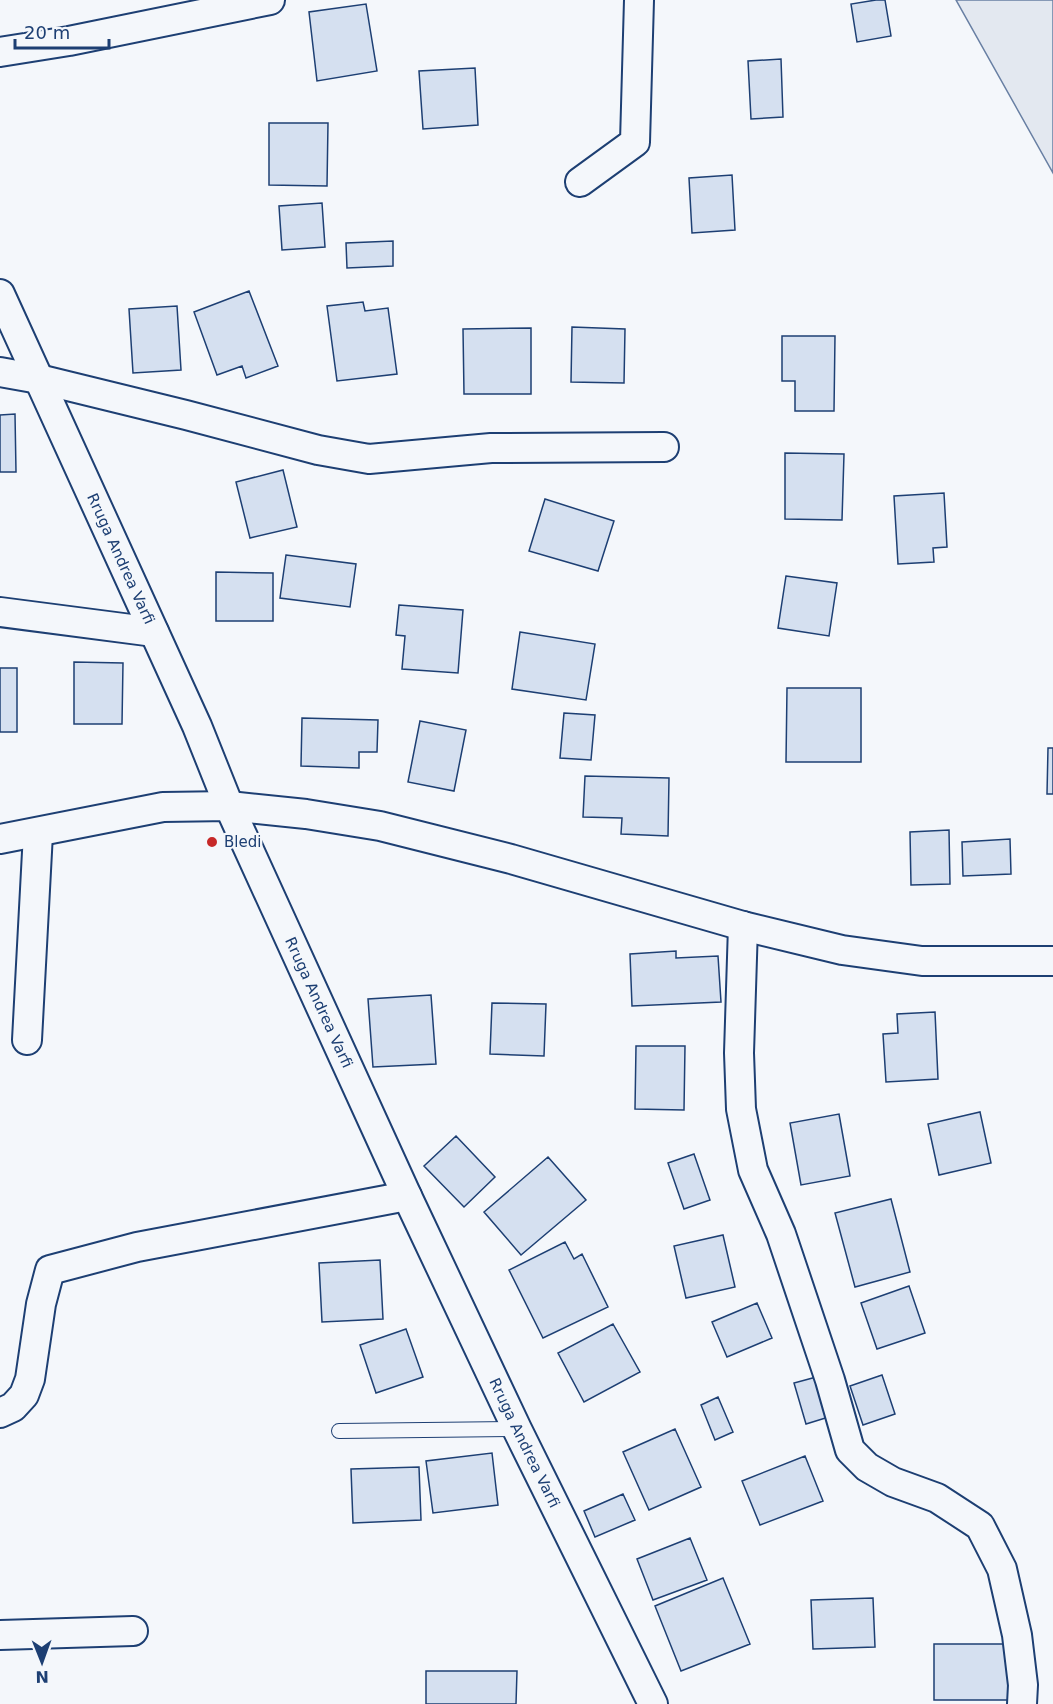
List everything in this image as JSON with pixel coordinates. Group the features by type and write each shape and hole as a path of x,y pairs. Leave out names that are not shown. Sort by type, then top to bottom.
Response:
{"street":[{"path":"0,52 69,41 270,0"},
{"path":"580,182 635,142 639,0"},
{"name":"Rruga Andrea Varfi","path":"0,294 197,726 229,806 407,1196 517,1429 653,1704"},
{"path":"0,372 39,379 186,415 318,450 369,459 491,448 664,447"},
{"path":"0,612 154,632"},
{"path":"0,839 163,807 229,806 380,825 511,859 744,926 842,950 922,961 1053,961"},
{"path":"27,1040 38,833"},
{"path":"744,926 739,1053 741,1109 753,1170 781,1234 830,1380 850,1450 867,1467 893,1482 937,1498 980,1526 1002,1569 1017,1635 1023,1685 1022,1704"},
{"path":"0,1413 14,1407 24,1395 30,1379 41,1304 50,1270 137,1247 407,1196"},
{"path":"0,1635 133,1631"}],"lane":[{"path":"339,1431 517,1429"}],"shaded area":[{"path":"956,0 1053,0 1053,173"}],"building":[{"path":"885,0 891,36 857,42 851,4"},
{"path":"366,4 377,71 317,81 309,12"},
{"path":"781,59 783,117 751,119 748,61"},
{"path":"475,68 478,125 423,129 419,71"},
{"path":"269,123 328,123 327,186 269,185"},
{"path":"732,175 735,230 692,233 689,178"},
{"path":"322,203 325,247 282,250 279,206"},
{"path":"393,241 393,266 347,268 346,243"},
{"path":"249,291 278,366 246,378 242,366 217,375 194,312"},
{"path":"363,302 365,311 388,308 397,374 337,381 327,306"},
{"path":"177,306 181,370 133,373 129,309"},
{"path":"572,327 625,329 624,383 571,382"},
{"path":"531,328 531,394 464,394 463,329"},
{"path":"782,336 835,336 834,411 795,411 795,381 782,381"},
{"path":"15,414 16,472 0,472 0,415"},
{"path":"785,453 844,454 842,520 785,519"},
{"path":"283,470 297,527 250,538 236,482"},
{"path":"944,493 947,547 933,548 934,562 898,564 894,496"},
{"path":"545,499 614,521 598,571 529,551"},
{"path":"286,555 356,564 350,607 280,598"},
{"path":"216,572 273,573 273,621 216,621"},
{"path":"786,576 837,583 829,636 778,628"},
{"path":"399,605 463,610 458,673 402,669 405,636 396,635"},
{"path":"520,632 595,644 586,700 512,689"},
{"path":"74,662 123,663 122,724 74,724"},
{"path":"0,668 17,668 17,732 0,732"},
{"path":"787,688 861,688 861,762 786,762"},
{"path":"564,713 595,715 591,760 560,758"},
{"path":"302,718 378,720 377,752 359,752 359,768 301,766"},
{"path":"420,721 466,730 454,791 408,782"},
{"path":"1048,748 1053,748 1053,794 1047,794"},
{"path":"585,776 669,778 668,836 621,834 622,818 583,817"},
{"path":"949,830 950,884 911,885 910,832"},
{"path":"1010,839 1011,874 963,876 962,842"},
{"path":"676,951 676,958 718,956 721,1002 632,1006 630,954"},
{"path":"431,995 436,1064 373,1067 368,999"},
{"path":"492,1003 546,1004 544,1056 490,1054"},
{"path":"935,1012 938,1079 886,1082 883,1034 898,1033 897,1014"},
{"path":"636,1046 685,1046 684,1110 635,1109"},
{"path":"980,1112 991,1163 939,1175 928,1124"},
{"path":"839,1114 850,1176 801,1185 790,1123"},
{"path":"456,1136 495,1177 464,1207 424,1166"},
{"path":"694,1154 710,1200 684,1209 668,1163"},
{"path":"548,1157 586,1200 521,1255 484,1212"},
{"path":"891,1199 910,1272 855,1287 835,1213"},
{"path":"723,1235 735,1287 686,1298 674,1246"},
{"path":"565,1242 574,1259 582,1254 608,1307 543,1338 509,1270"},
{"path":"380,1260 383,1319 322,1322 319,1263"},
{"path":"909,1286 925,1333 877,1349 861,1303"},
{"path":"757,1303 772,1338 727,1357 712,1322"},
{"path":"613,1324 640,1372 584,1402 558,1353"},
{"path":"406,1329 423,1377 376,1393 360,1345"},
{"path":"882,1375 895,1414 863,1425 850,1386"},
{"path":"820,1376 832,1416 806,1424 794,1383"},
{"path":"718,1397 733,1432 715,1440 701,1405"},
{"path":"675,1429 701,1487 649,1510 623,1452"},
{"path":"492,1453 498,1505 433,1513 426,1461"},
{"path":"805,1456 823,1501 760,1525 742,1481"},
{"path":"419,1467 421,1520 353,1523 351,1469"},
{"path":"623,1494 635,1520 595,1537 584,1511"},
{"path":"690,1538 707,1580 653,1600 637,1559"},
{"path":"723,1578 750,1644 681,1671 655,1606"},
{"path":"873,1598 875,1647 813,1649 811,1600"},
{"path":"934,1644 1009,1644 1009,1700 934,1700"},
{"path":"426,1671 517,1671 516,1704 426,1704"}],"place":[{"name":"Bledi","path":"212,842"}]}
